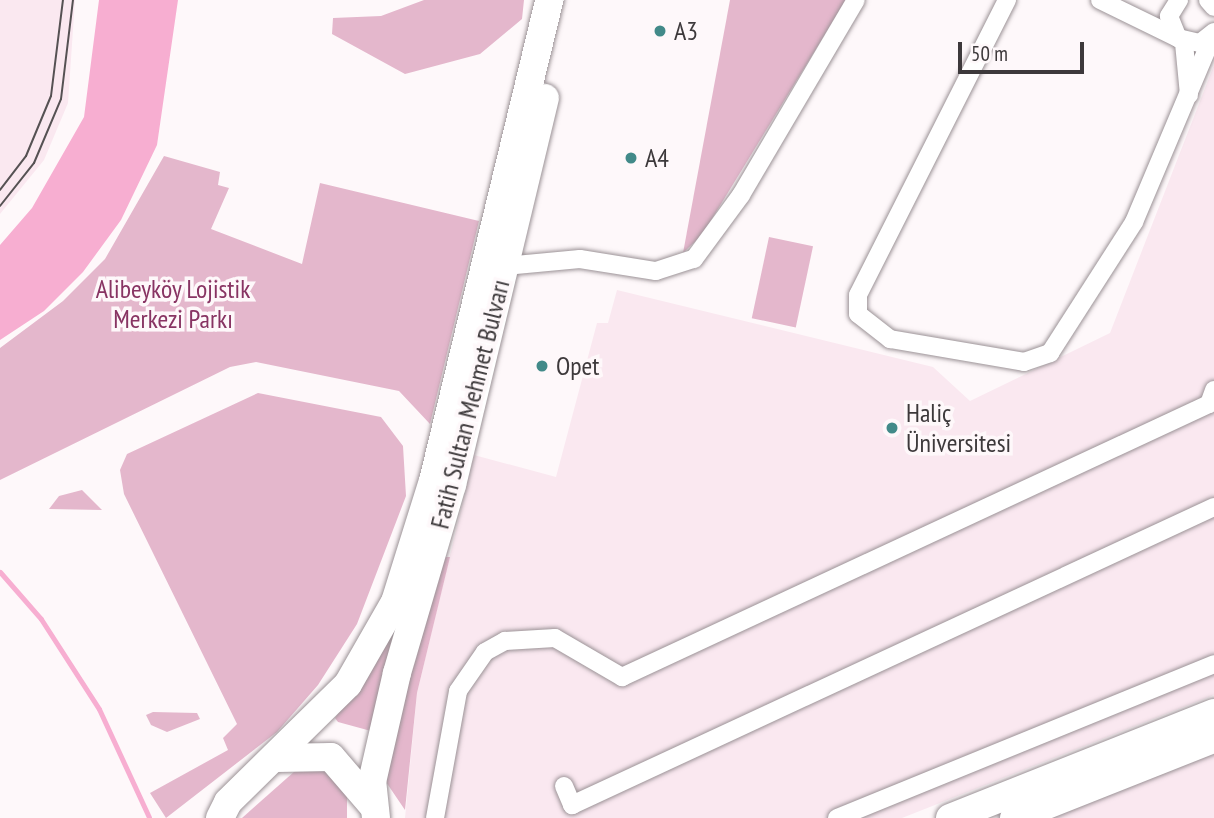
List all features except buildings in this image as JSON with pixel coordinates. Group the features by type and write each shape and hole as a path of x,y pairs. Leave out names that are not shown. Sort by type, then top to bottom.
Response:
{"main road":[{"name":"Fatih Sultan Mehmet Bulvarı","path":"219,813 277,758 348,684 395,602 433,481 549,0"},
{"name":"Fatih Sultan Mehmet Bulvarı","path":"373,814 372,782 397,673 505,266 568,0"},
{"path":"950,818 1214,713"},
{"path":"1014,818 1214,739"},
{"path":"277,758 331,757 373,814"}],"street":[{"path":"505,266 566,259 656,271 694,258 741,195 856,0"},
{"path":"1006,0 858,295 858,313 890,339 1024,362 1050,353 1115,258 1189,100 1213,33"},
{"path":"1100,0 1181,41 1200,43 1213,33"},
{"path":"1180,0 1169,16 1181,41 1189,100"},
{"path":"1208,0 1214,7"},
{"path":"435,818 458,691 485,652 505,640 555,638 622,677 1209,404 1214,390"},
{"path":"564,786 572,805 1214,507"},
{"path":"837,818 1214,664"}],"shaded area":[{"path":"0,0 75,0 68,103 44,160 0,214"},
{"path":"99,0 178,0 157,145 121,220 83,272 44,311 0,340 0,245 32,208 84,117"},
{"name":"Haliç Üniversitesi","path":"1214,65 1214,695 902,818 405,818 417,693 474,455 556,477 597,323 608,323 617,290 933,367 970,401 1110,333"},
{"path":"1214,752 1214,818 1047,818"}],"green space":[{"path":"424,0 524,0 522,19 480,54 405,74 332,34 333,18 381,16"},
{"path":"730,0 846,0 702,235 683,253"},
{"name":"Alibeyköy Lojistik Merkezi Parkı","path":"164,156 220,172 218,185 229,188 211,229 302,264 320,183 479,221 430,424 399,391 256,362 230,367 0,480 0,348 63,301 105,259"},
{"path":"769,237 813,246 796,328 752,318"},
{"path":"258,393 381,417 403,446 406,496 357,624 318,685 277,732 166,818 150,793 228,750 223,738 237,724 124,494 120,470 127,454"},
{"path":"82,490 102,510 49,509 59,496"},
{"path":"439,557 450,557 417,693 405,810 386,782 395,716"},
{"path":"395,631 371,731 338,722 335,718"},
{"path":"153,712 197,713 200,719 167,732 151,725 146,715"},
{"path":"316,761 347,790 347,818 242,818 295,771"}],"waterway":[{"path":"0,572 41,619 99,709 149,817"}],"tram line":[{"path":"0,190 26,156 51,96 63,0"},
{"path":"0,206 34,163 61,99 73,0"}],"place":[{"name":"A3","path":"660,31"},
{"name":"A4","path":"631,158"},
{"name":"Opet","path":"542,366"},
{"name":"Haliç Üniversitesi","path":"892,428"}]}
